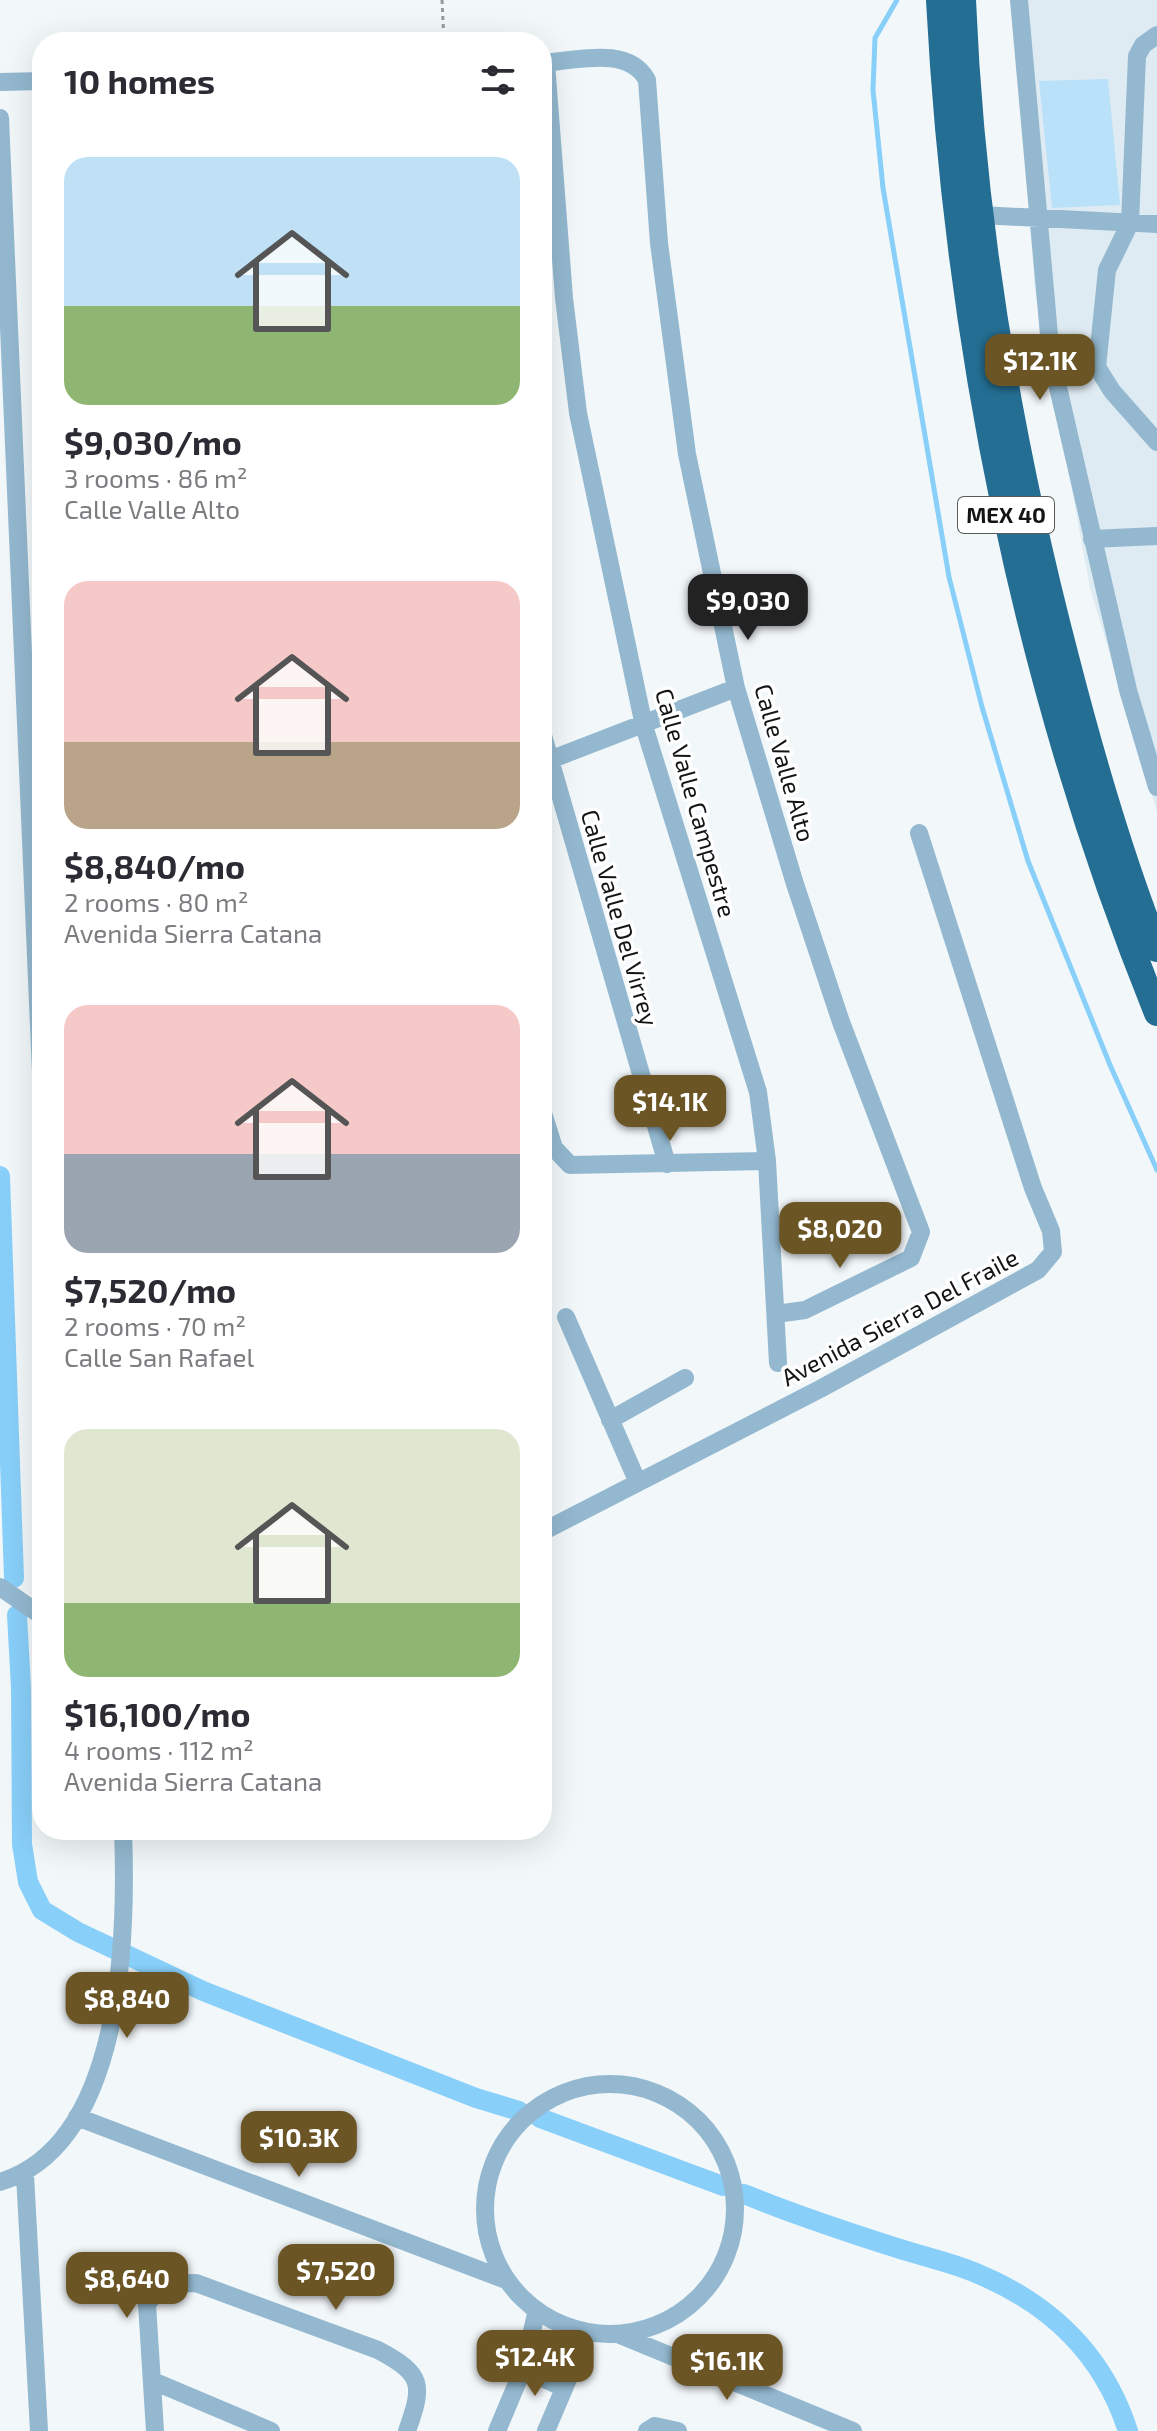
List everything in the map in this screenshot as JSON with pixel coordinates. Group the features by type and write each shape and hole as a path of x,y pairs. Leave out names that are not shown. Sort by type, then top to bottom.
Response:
{"highway":[{"name":"MEX 40","path":"939,0 962,247 996,467 1032,632 1056,717 1106,874 1157,1013"},
{"name":"MEX 40","path":"963,0 980,215 1014,436 1040,558 1100,777 1157,949"}],"street":[{"path":"1019,0 1051,357 1128,690 1157,787"},
{"path":"1157,35 1143,45 1137,56 1130,223 1107,270 1097,367 1112,391 1157,442"},
{"name":"Calle Valle Alto","path":"552,62 617,58 641,69 647,80 659,243 685,440 736,688 795,884 841,1022 919,1223 919,1242 911,1258 805,1310 776,1314"},
{"path":"0,82 32,81"},
{"path":"0,118 32,726"},
{"name":"Calle Valle Campestre","path":"552,157 578,413 644,726 758,1092 767,1161 778,1363"},
{"path":"980,215 1157,224"},
{"path":"0,451 16,434"},
{"path":"0,487 19,501"},
{"path":"1092,539 1157,536"},
{"path":"552,759 736,688"},
{"name":"Calle Valle Del Virrey","path":"552,785 667,1164"},
{"name":"Avenida Sierra Del Fraile","path":"552,1527 1038,1270 1053,1252 1051,1231 1033,1188 919,833"},
{"path":"552,1142 570,1165 767,1161"},
{"path":"566,1317 638,1483"},
{"path":"610,1420 685,1378"},
{"path":"0,1587 32,1609"},
{"path":"0,2182 25,2175 60,2142 77,2117 98,2069 117,1992 126,1907 123,1840"},
{"path":"77,2117 506,2280 537,2310 569,2327 617,2334 654,2326 693,2301 722,2265 733,2229 732,2183 715,2140 690,2112 658,2093 622,2084 585,2086 550,2099 521,2122 499,2153 487,2197 491,2244 506,2280"},
{"path":"25,2175 39,2431"},
{"path":"155,2431 147,2304 163,2284 196,2283 378,2350 400,2361 412,2370 420,2396 407,2431"},
{"path":"497,2431 523,2369 537,2310"},
{"path":"546,2431 588,2332"},
{"path":"617,2334 853,2431"},
{"path":"523,2369 564,2388"},
{"path":"153,2381 271,2431"},
{"path":"647,2431 655,2426 678,2431"}],"path":[{"path":"442,0 444,32"}],"shaded area":[{"path":"1013,0 1157,0 1157,812 1090,588 1035,290"},
{"path":"1108,79 1120,205 1052,208 1039,81"}],"waterway":[{"path":"897,0 875,38 873,90 883,188 949,577 982,707 1028,861 1110,1065 1157,1170"},
{"path":"0,1176 14,1578"},
{"path":"17,1615 21,1688 22,1844 28,1882 42,1910 78,1932 203,1991 476,2098 519,2111"},
{"path":"540,2118 723,2186"},
{"path":"744,2194 837,2228 966,2269 1028,2300 1050,2316 1089,2355 1117,2403 1128,2431"}]}
